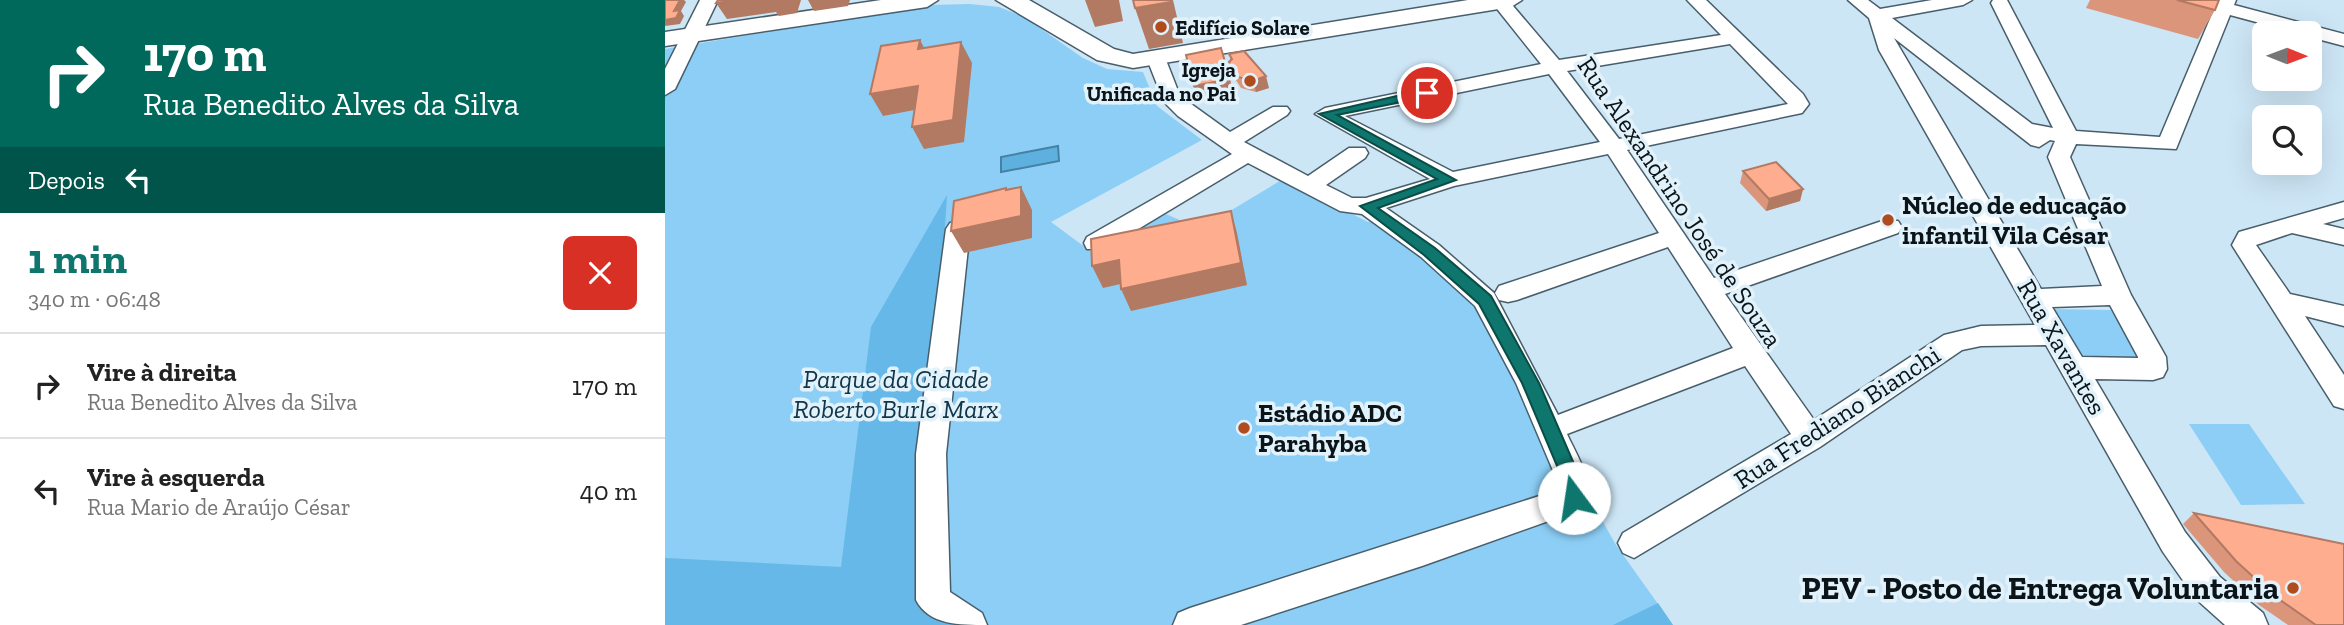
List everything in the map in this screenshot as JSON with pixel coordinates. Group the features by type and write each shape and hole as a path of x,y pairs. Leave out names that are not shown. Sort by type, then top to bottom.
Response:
{"main road":[{"path":"665,39 927,0"},
{"path":"1007,0 1019,4 1106,55 1133,61 1503,1"}],"street":[{"path":"665,89 709,0"},
{"path":"1157,59 1171,98 1185,112 1238,148 1348,206 1367,206 1450,180 1795,109 1799,104 1796,98 1696,0"},
{"path":"1857,0 2028,130 2064,147 2168,144 2226,4 2344,40"},
{"path":"1877,15 1963,0"},
{"name":"Rua Alexandrino José de Souza","path":"1503,1 1613,146 1672,237 1711,289 1749,353 1810,438"},
{"path":"1996,6 2064,147 2118,295 2152,358 2153,369 2074,368"},
{"name":"Rua Xavantes","path":"1877,15 1889,50 2174,542 2208,588 2251,625"},
{"path":"1450,180 1325,114 1553,67 1735,38"},
{"path":"1889,50 1921,49"},
{"path":"1096,243 1238,148 1280,111"},
{"path":"1310,186 1357,153"},
{"path":"1190,625 1410,555 1574,498 1572,480 1530,383 1485,300 1430,251 1367,206"},
{"path":"2340,224 2291,225 2248,238 2244,245 2344,398"},
{"path":"1711,289 1890,227"},
{"path":"958,229 940,369 930,483 930,530 933,600 971,625"},
{"path":"1507,293 1672,237"},
{"path":"2033,299 2118,295"},
{"path":"2283,302 2344,316"},
{"name":"Rua Frediano Bianchi","path":"1634,542 1810,438 1954,342 1981,336 2053,335"},
{"path":"1569,423 1749,353"}],"green space":[{"name":"Parque da Cidade Roberto Burle Marx","path":"970,4 999,7 1024,17 1083,58 1107,69 1143,72 1157,106 1202,140 1051,222 1093,253 1166,214 1200,229 1283,179 1368,222 1387,213 1441,251 1549,426 1616,545 1673,625 665,625 665,49 930,5"},
{"path":"947,195 928,485 933,601 967,625 665,625 665,558 841,567 871,327"},
{"path":"2047,309 2111,310 2143,361 2075,361"},
{"path":"2189,424 2249,424 2305,504 2241,505"},
{"path":"1658,603 1673,625 1613,625"}],"shaded area":[{"path":"1058,146 1059,161 1001,172 1001,157"}],"building":[{"path":"665,0 680,0 674,11 680,10 676,18 665,20"},
{"path":"1133,0 1171,0 1171,2 1135,8"},
{"path":"2177,0 2219,0 2215,10"},
{"path":"920,40 918,49 961,42 953,120 912,127 918,86 870,94 881,46"},
{"path":"1221,48 1230,79 1194,86 1186,55"},
{"path":"1244,51 1266,76 1253,81 1238,77 1229,62 1232,59 1229,54"},
{"path":"1776,162 1803,189 1769,199 1743,171"},
{"path":"1021,187 1021,216 951,231 954,201"},
{"path":"1231,211 1241,263 1121,289 1119,260 1092,266 1091,239"},
{"name":"PEV - Posto de Entrega Voluntaria","path":"2194,513 2344,544 2344,625 2316,625 2273,595 2236,561"}],"place":[{"name":"Edifício Solare","path":"1161,27"},
{"name":"Igreja Unificada no Pai","path":"1250,81"},
{"name":"Núcleo de educação infantil Vila César","path":"1888,220"},
{"name":"Estádio ADC Parahyba","path":"1244,428"},
{"name":"PEV - Posto de Entrega Voluntaria","path":"2293,588"}],"route":[{"path":"1427,93 1325,114 1450,180 1367,206 1430,251 1485,300 1530,383 1572,480 1574,498"}]}
